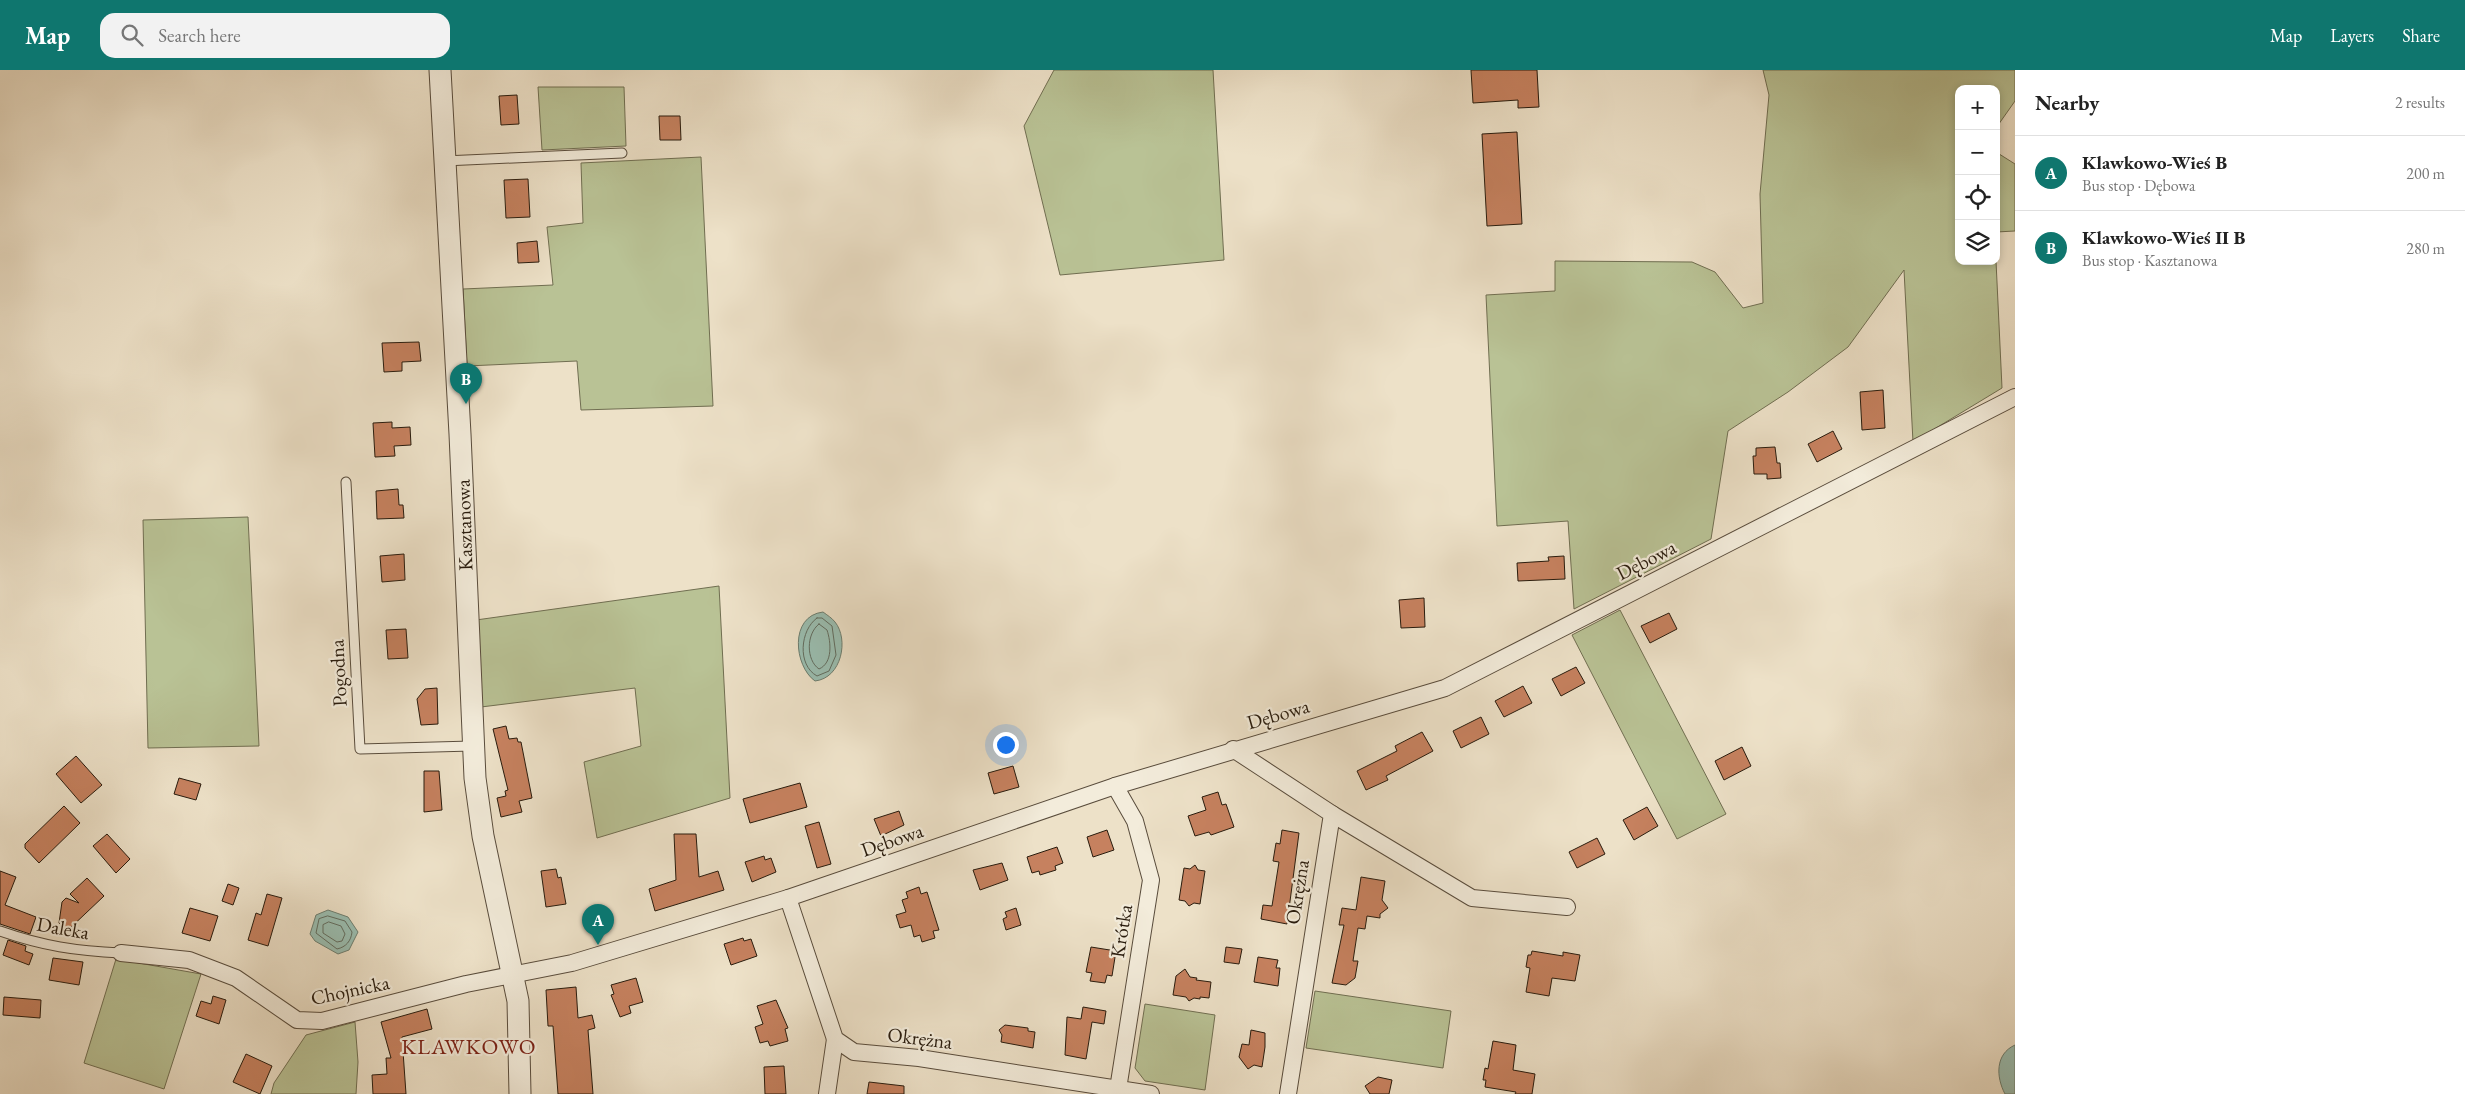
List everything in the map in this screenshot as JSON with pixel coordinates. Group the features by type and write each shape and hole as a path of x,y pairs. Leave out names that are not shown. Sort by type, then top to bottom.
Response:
{"street":[{"name":"Kasztanowa","path":"440,70 460,434 472,746 484,836 518,1000 520,1094"},
{"name":"Dębowa","path":"512,976 572,963 788,898 1115,786 1233,749 1445,688 2015,397"},
{"path":"1233,749 1332,814 1472,898 1567,907"},
{"name":"Krótka","path":"1115,786 1135,822 1150,880 1118,1089"},
{"name":"Okrężna","path":"1288,1094 1332,814"},
{"path":"788,898 835,1039 827,1094"},
{"name":"Chojnicka","path":"121,953 189,960 236,978 297,1020 322,1021 466,984 512,976"},
{"name":"Okrężna","path":"835,1039 854,1052 919,1058 1151,1094"}],"lane":[{"path":"444,161 622,153"},
{"name":"Pogodna","path":"346,482 360,749 472,746"},
{"name":"Daleka","path":"0,931 38,944 83,951 121,953"}],"green space":[{"path":"1054,70 1213,70 1224,260 1060,275 1024,126"},
{"path":"1763,70 2015,70 2015,101 2000,122 2000,85 1955,85 1955,265 1996,265 2002,388 1913,442 1904,270 1848,347 1788,392 1728,431 1711,539 1574,609 1568,521 1497,526 1486,295 1555,291 1555,261 1692,262 1715,272 1743,308 1763,303 1760,194 1769,95"},
{"path":"538,87 624,87 626,146 542,150"},
{"path":"2000,155 2015,164 2015,231 2000,232"},
{"path":"701,157 713,406 581,410 577,361 467,366 463,289 553,285 547,227 583,223 581,163"},
{"path":"248,517 259,746 148,748 143,520"},
{"path":"719,586 730,798 597,838 584,762 641,746 635,688 481,707 476,620"},
{"path":"1620,610 1726,814 1677,839 1572,635"},
{"path":"116,959 201,974 164,1089 84,1063"},
{"path":"1315,991 1451,1011 1443,1068 1306,1048"},
{"path":"1145,1004 1215,1015 1205,1090 1145,1081 1135,1068"},
{"path":"355,1022 358,1062 356,1094 271,1094 274,1083 306,1035"}],"water":[{"path":"823,612 834,621 839,629 842,647 837,665 831,673 815,681 808,674 803,664 799,654 798,642 804,622 812,615"},
{"path":"328,910 348,917 358,932 349,950 338,954 315,941 310,934 316,915"},
{"path":"2015,1045 2015,1094 2005,1094 2000,1080 1999,1066 2004,1054"}],"building":[{"path":"1471,70 1537,70 1539,107 1518,108 1518,100 1473,103"},
{"path":"517,95 519,124 501,125 499,96"},
{"path":"659,116 680,116 681,140 660,140"},
{"path":"1517,132 1522,224 1487,226 1482,134"},
{"path":"528,179 530,217 506,218 504,180"},
{"path":"537,241 539,262 518,263 517,243"},
{"path":"419,342 421,361 402,362 402,371 384,372 382,343"},
{"path":"1883,390 1885,428 1862,430 1860,392"},
{"path":"392,422 392,428 410,427 411,445 394,446 395,456 375,457 373,423"},
{"path":"1833,431 1842,449 1817,462 1808,444"},
{"path":"1775,447 1777,463 1780,463 1781,478 1767,479 1767,474 1754,474 1753,456 1756,456 1756,448"},
{"path":"398,489 399,505 403,505 404,518 377,519 376,491"},
{"path":"404,554 405,580 382,582 380,556"},
{"path":"1564,556 1565,579 1518,581 1517,563 1549,561 1548,557"},
{"path":"1424,598 1425,627 1401,628 1399,600"},
{"path":"1669,613 1677,629 1650,643 1641,626"},
{"path":"406,629 408,658 388,659 386,630"},
{"path":"1576,667 1585,683 1561,696 1552,679"},
{"path":"1523,686 1532,703 1504,717 1495,701"},
{"path":"437,688 438,724 421,725 417,699 425,689"},
{"path":"1481,717 1489,734 1461,748 1453,731"},
{"path":"506,726 509,739 517,738 518,742 521,742 532,798 519,801 522,812 501,817 497,798 506,796 505,791 508,790 493,729"},
{"path":"1422,732 1433,751 1386,776 1388,780 1366,790 1357,771 1397,751 1395,746"},
{"path":"1742,747 1751,766 1724,780 1715,761"},
{"path":"76,756 102,785 81,803 56,774"},
{"path":"1013,766 1019,787 994,794 988,773"},
{"path":"424,771 439,771 442,810 424,812"},
{"path":"179,778 201,784 196,800 174,794"},
{"path":"800,783 807,807 750,823 743,799"},
{"path":"1218,792 1222,805 1226,804 1234,827 1211,835 1209,832 1195,836 1188,816 1206,810 1202,797"},
{"path":"64,806 80,823 39,863 25,848 25,844"},
{"path":"1647,807 1658,826 1634,840 1623,820"},
{"path":"899,811 904,825 881,836 874,819"},
{"path":"819,822 831,864 817,868 805,826"},
{"path":"1107,830 1114,850 1093,857 1087,837"},
{"path":"1282,830 1299,833 1287,924 1261,919 1263,905 1272,906 1279,862 1273,861 1276,843 1280,844"},
{"path":"107,834 130,859 116,873 93,846"},
{"path":"674,834 696,834 699,877 718,871 724,890 655,911 649,889 676,880"},
{"path":"1597,838 1605,854 1577,868 1569,852"},
{"path":"1057,847 1063,863 1055,866 1056,870 1040,875 1039,871 1032,873 1027,857"},
{"path":"764,856 765,860 771,858 776,872 752,882 745,862"},
{"path":"1002,863 1008,880 980,890 973,870"},
{"path":"1195,865 1198,870 1205,871 1200,904 1194,903 1189,906 1185,901 1179,900 1184,868 1190,869"},
{"path":"556,869 558,878 561,877 566,904 546,907 541,871"},
{"path":"0,871 16,877 5,905 36,917 30,934 0,924"},
{"path":"1361,877 1385,881 1382,900 1388,908 1380,914 1380,918 1367,916 1365,929 1358,928 1353,961 1358,961 1355,978 1346,985 1332,983 1344,925 1339,925 1342,908 1356,910"},
{"path":"87,878 104,896 67,931 59,923 62,902 66,898 79,903 70,894"},
{"path":"228,884 239,888 233,905 222,901"},
{"path":"919,887 921,894 927,892 939,930 933,931 935,938 922,942 920,935 914,937 911,925 900,928 896,915 906,912 902,900 908,898 906,892"},
{"path":"267,894 282,898 268,946 248,940 256,913 261,915"},
{"path":"190,908 218,916 210,941 182,933"},
{"path":"1016,908 1021,925 1006,930 1003,919 1007,917 1005,912"},
{"path":"743,938 744,941 751,939 757,956 731,965 724,944"},
{"path":"8,940 26,946 25,951 33,954 29,965 3,955"},
{"path":"1091,947 1116,951 1112,976 1107,975 1105,983 1090,981 1092,973 1086,972"},
{"path":"1226,947 1242,949 1239,964 1224,962"},
{"path":"1532,951 1563,956 1563,952 1580,955 1575,981 1552,978 1549,996 1526,992 1530,968 1526,967 1528,955 1531,955"},
{"path":"1258,957 1278,960 1276,968 1280,968 1278,986 1254,982"},
{"path":"53,958 83,962 79,985 49,980"},
{"path":"1185,969 1190,977 1197,978 1196,980 1211,982 1209,998 1200,997 1200,999 1194,998 1189,1001 1186,997 1173,995 1176,976"},
{"path":"636,978 643,1002 629,1006 631,1013 620,1017 611,995 614,994 611,985"},
{"path":"576,987 578,1018 592,1015 595,1028 588,1030 593,1094 558,1094 553,1026 548,1026 546,990"},
{"path":"213,996 226,1000 219,1024 196,1016 201,1001 211,1004"},
{"path":"4,997 41,1000 40,1018 3,1015"},
{"path":"776,1000 788,1028 785,1029 788,1041 770,1046 768,1041 760,1043 755,1027 763,1024 757,1006"},
{"path":"1083,1007 1106,1011 1104,1024 1092,1022 1086,1059 1065,1055 1067,1017 1081,1019"},
{"path":"427,1009 432,1029 402,1037 406,1094 373,1094 372,1075 387,1074 386,1058 391,1058 381,1022"},
{"path":"1005,1025 1028,1028 1028,1031 1035,1032 1033,1048 1001,1042 1002,1035 999,1030"},
{"path":"1251,1030 1265,1033 1265,1047 1262,1067 1254,1065 1248,1069 1239,1057 1242,1044 1249,1045"},
{"path":"1493,1041 1516,1045 1513,1070 1535,1074 1532,1094 1515,1094 1516,1092 1485,1087 1486,1080 1483,1080 1485,1068 1488,1069"},
{"path":"246,1054 272,1066 260,1094 233,1082"},
{"path":"784,1066 786,1094 765,1094 764,1067"},
{"path":"1378,1077 1392,1080 1389,1094 1370,1094 1365,1086"},
{"path":"869,1082 904,1086 904,1094 867,1094"}],"place":[{"name":"Klawkowo-Wieś II B","path":"466,404"},
{"name":"Klawkowo-Wieś B","path":"598,945"}],"district":[{"name":"KLAWKOWO","path":"469,1046"}]}
